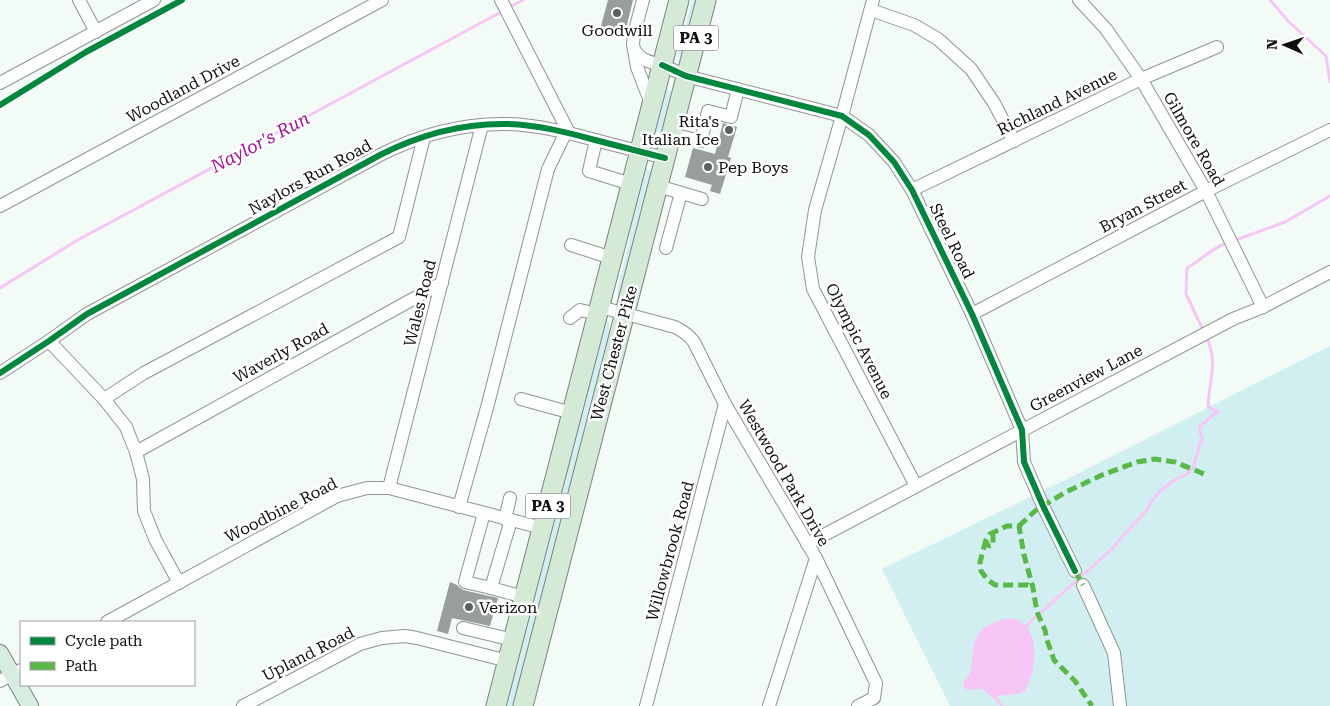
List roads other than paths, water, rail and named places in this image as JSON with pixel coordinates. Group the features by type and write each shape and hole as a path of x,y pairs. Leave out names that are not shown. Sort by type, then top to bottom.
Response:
{"highway":[{"name":"West Chester Pike","path":"496,706 679,0"},
{"name":"West Chester Pike","path":"523,706 706,0"}],"main road":[{"path":"0,653 30,706"}],"street":[{"path":"79,0 96,32"},
{"path":"0,83 154,0"},
{"name":"Woodland Drive","path":"0,206 382,0"},
{"path":"643,0 633,39 637,67 652,106"},
{"name":"Gilmore Road","path":"1079,0 1106,29 1141,80 1206,191 1263,307"},
{"path":"459,507 488,404 548,169 568,132 502,1"},
{"path":"872,5 938,39 964,63 994,103 1014,141"},
{"name":"Olympic Avenue","path":"872,5 815,210 808,257 813,290 916,486"},
{"name":"Richland Avenue","path":"912,190 1141,80 1218,47"},
{"name":"Steel Road","path":"635,52 642,59 662,65 686,76 842,116 869,135 894,162 912,190 972,314 1022,430 1024,462 1075,571"},
{"path":"671,134 700,141 708,111 731,117 738,89"},
{"name":"Naylors Run Road","path":"0,373 87,314 401,144 455,129 509,124 568,132 665,158"},
{"name":"Wales Road","path":"389,488 482,125"},
{"name":"Bryan Street","path":"972,314 1206,191 1330,130"},
{"path":"104,399 144,373 399,237 424,137"},
{"path":"596,140 589,171 631,184"},
{"path":"658,186 702,199"},
{"path":"666,248 681,193"},
{"path":"571,246 612,258"},
{"name":"Greenview Lane","path":"807,544 1194,339 1233,319 1263,307 1330,272"},
{"name":"Waverly Road","path":"136,452 442,283"},
{"name":"Westwood Park Drive","path":"570,318 580,310 624,313 675,327 689,335 725,404 816,558 876,683 874,698 858,706"},
{"path":"48,341 104,399 126,427 136,452 143,479 144,511 155,538 179,583"},
{"path":"521,399 572,412"},
{"name":"Willowbrook Road","path":"646,706 725,404"},
{"name":"Woodbine Road","path":"109,621 337,496 367,488 389,488 542,528"},
{"path":"491,588 508,519 510,498"},
{"path":"484,513 466,582 524,597"},
{"path":"769,706 816,558"},
{"path":"1083,585 1114,653 1120,706"},
{"path":"463,628 513,640"},
{"name":"Upland Road","path":"243,706 349,649 371,640 382,638 406,636 508,660"}],"waterway":[{"name":"Naylor's Run","path":"508,8 523,0"},
{"path":"1270,0 1288,21 1326,56 1330,82"},
{"name":"Naylor's Run","path":"0,288 76,241 503,11"},
{"path":"1233,241 1285,222 1330,196"},
{"path":"1203,330 1186,294 1187,268 1216,248 1227,243"},
{"path":"1026,626 1114,547 1147,510 1160,491 1193,468 1200,442 1203,441 1200,426 1218,411 1208,406 1213,363 1206,336"},
{"path":"997,699 1002,706"}],"place":[{"name":"Goodwill","path":"617,13"},
{"name":"Rita's Italian Ice","path":"729,130"},
{"name":"Pep Boys","path":"708,167"},
{"name":"Verizon","path":"469,607"}]}
